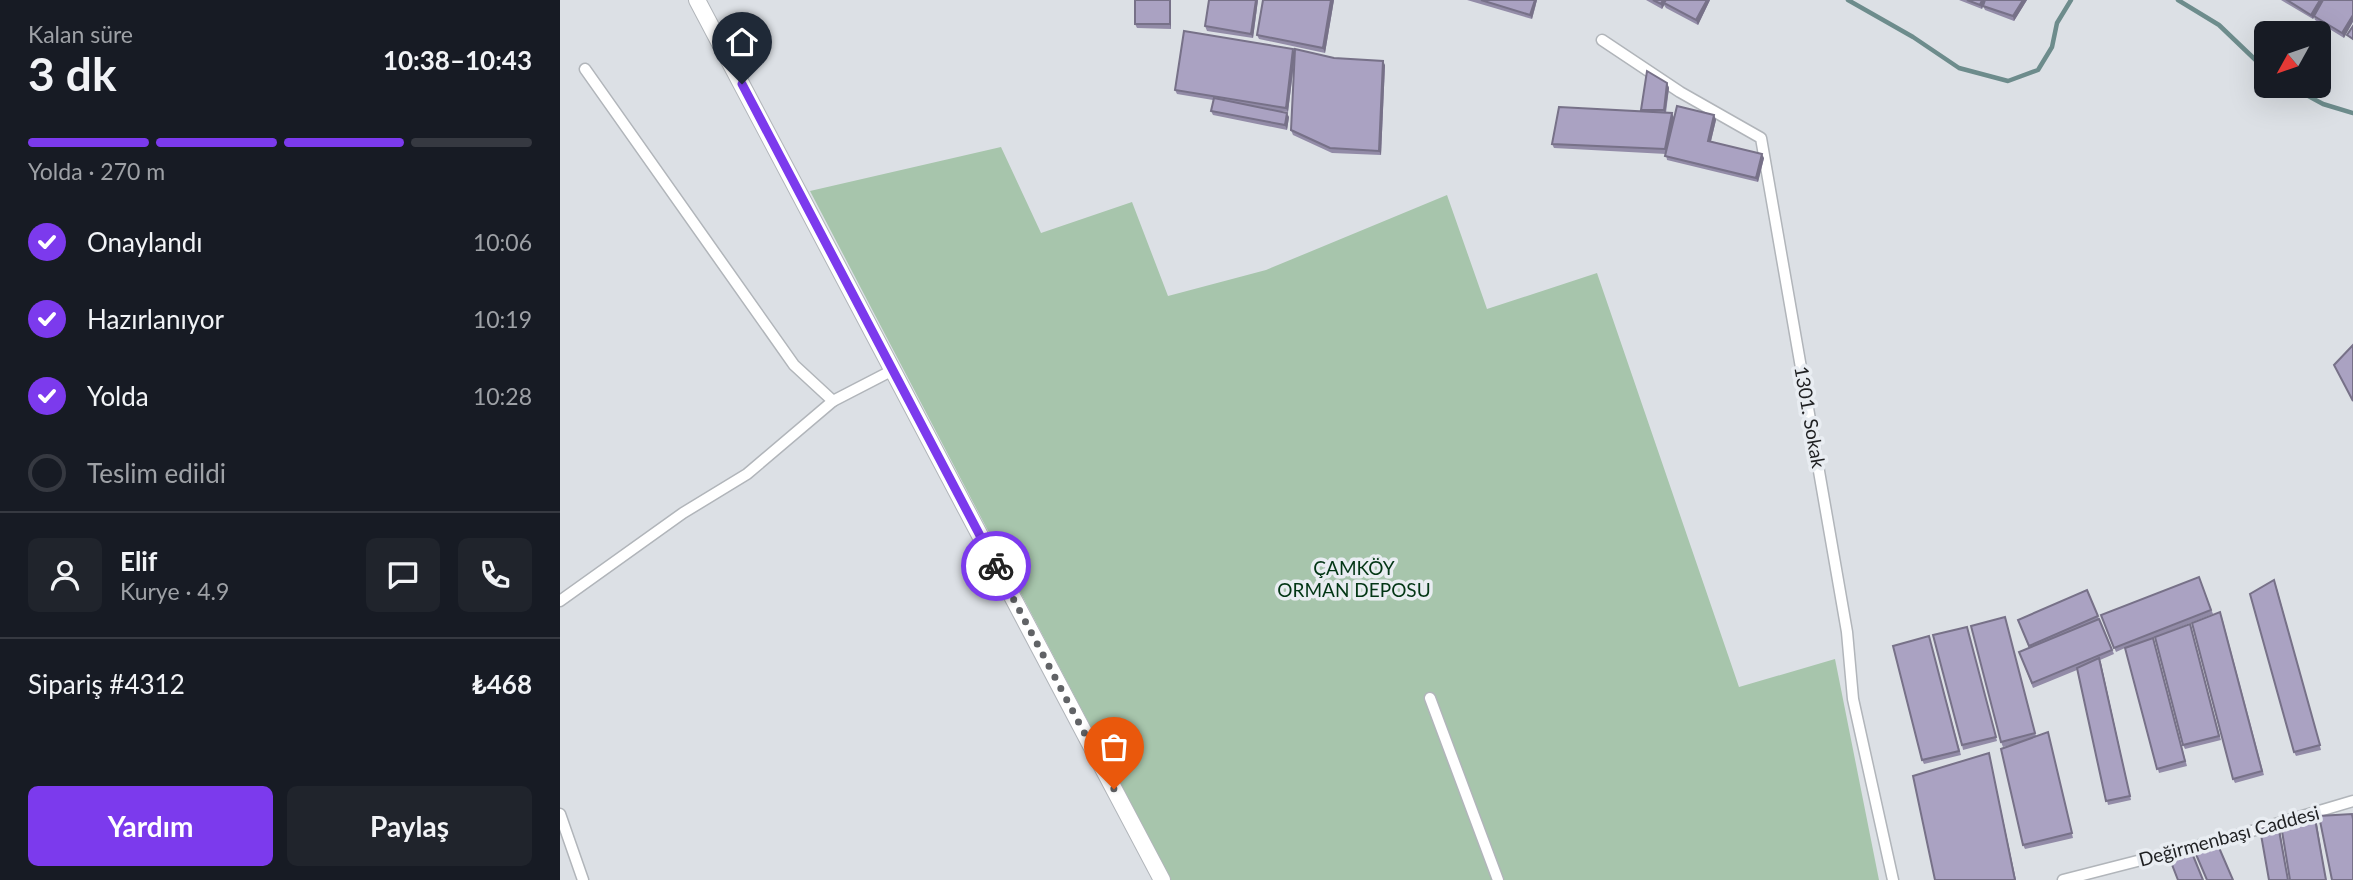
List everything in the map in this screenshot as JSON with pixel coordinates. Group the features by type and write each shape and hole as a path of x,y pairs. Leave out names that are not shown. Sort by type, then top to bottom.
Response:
{"street":[{"path":"697,0 1162,880"},
{"name":"1301. Sokak","path":"1602,40 1680,92 1761,138 1847,632 1853,699 1893,880"},
{"path":"585,69 794,365 833,401"},
{"path":"560,601 683,513 747,474 833,401 892,370"},
{"path":"1430,698 1499,880"},
{"name":"Değirmenbaşı Caddesi","path":"2063,880 2235,836 2353,801"},
{"path":"560,814 583,880"}],"green space":[{"name":"ÇAMKÖY ORMAN DEPOSU","path":"1001,147 1041,233 1132,202 1168,296 1266,270 1447,195 1487,309 1597,273 1739,687 1835,659 1879,880 1171,880 810,191"}],"building":[{"path":"1135,0 1170,0 1170,24 1135,24"},
{"path":"1209,0 1256,0 1251,34 1205,26"},
{"path":"1263,0 1331,0 1323,48 1257,35"},
{"path":"1481,0 1535,0 1530,15"},
{"path":"1666,0 1707,0 1696,20 1664,3"},
{"path":"1967,0 1982,0 1980,5"},
{"path":"1985,0 2023,0 2013,16 1983,6"},
{"path":"2287,0 2320,0 2311,15"},
{"path":"2323,0 2353,0 2353,15 2342,33 2331,26 2331,21 2322,21 2314,16"},
{"path":"2353,26 2353,39 2347,35"},
{"path":"1184,31 1293,49 1286,108 1175,90"},
{"path":"1295,49 1334,58 1383,61 1379,151 1330,148 1291,130"},
{"path":"1647,71 1667,83 1664,110 1641,110"},
{"path":"1214,98 1287,113 1285,125 1211,111"},
{"path":"1677,106 1714,115 1708,141 1762,154 1756,178 1665,156"},
{"path":"1559,107 1672,113 1665,149 1552,144"},
{"path":"2353,345 2353,401 2334,365"},
{"path":"2199,577 2211,610 2114,648 2101,615"},
{"path":"2274,580 2320,745 2294,752 2250,594"},
{"path":"2087,590 2098,616 2029,646 2018,620"},
{"path":"2220,612 2262,771 2233,779 2192,623"},
{"path":"2005,617 2035,733 2001,742 1971,626"},
{"path":"2099,619 2112,650 2032,683 2019,652"},
{"path":"2190,624 2219,736 2183,745 2155,637"},
{"path":"1967,627 1996,737 1962,745 1933,635"},
{"path":"1929,636 1959,751 1922,760 1893,646"},
{"path":"2153,638 2185,761 2157,769 2125,648"},
{"path":"2099,658 2130,796 2106,801 2077,668"},
{"path":"2048,732 2072,833 2023,845 2001,749"},
{"path":"1989,753 2015,880 1935,880 1913,776"},
{"path":"2352,814 2353,880 2332,880 2319,816"},
{"path":"2315,819 2326,880 2290,880 2281,825"},
{"path":"2278,825 2288,880 2269,880 2260,829"},
{"path":"2217,843 2233,880 2207,880 2195,852"},
{"path":"2192,853 2203,880 2178,880 2171,862"}],"waterway":[{"path":"1848,0 1913,37 1959,68 2008,81 2038,70 2052,47 2057,23 2071,0"},
{"path":"2178,0 2219,25 2254,59"},
{"path":"2312,98 2353,113"}],"way so far":[{"path":"996,566 1114,789"}],"route":[{"path":"742,84 996,566"}]}
